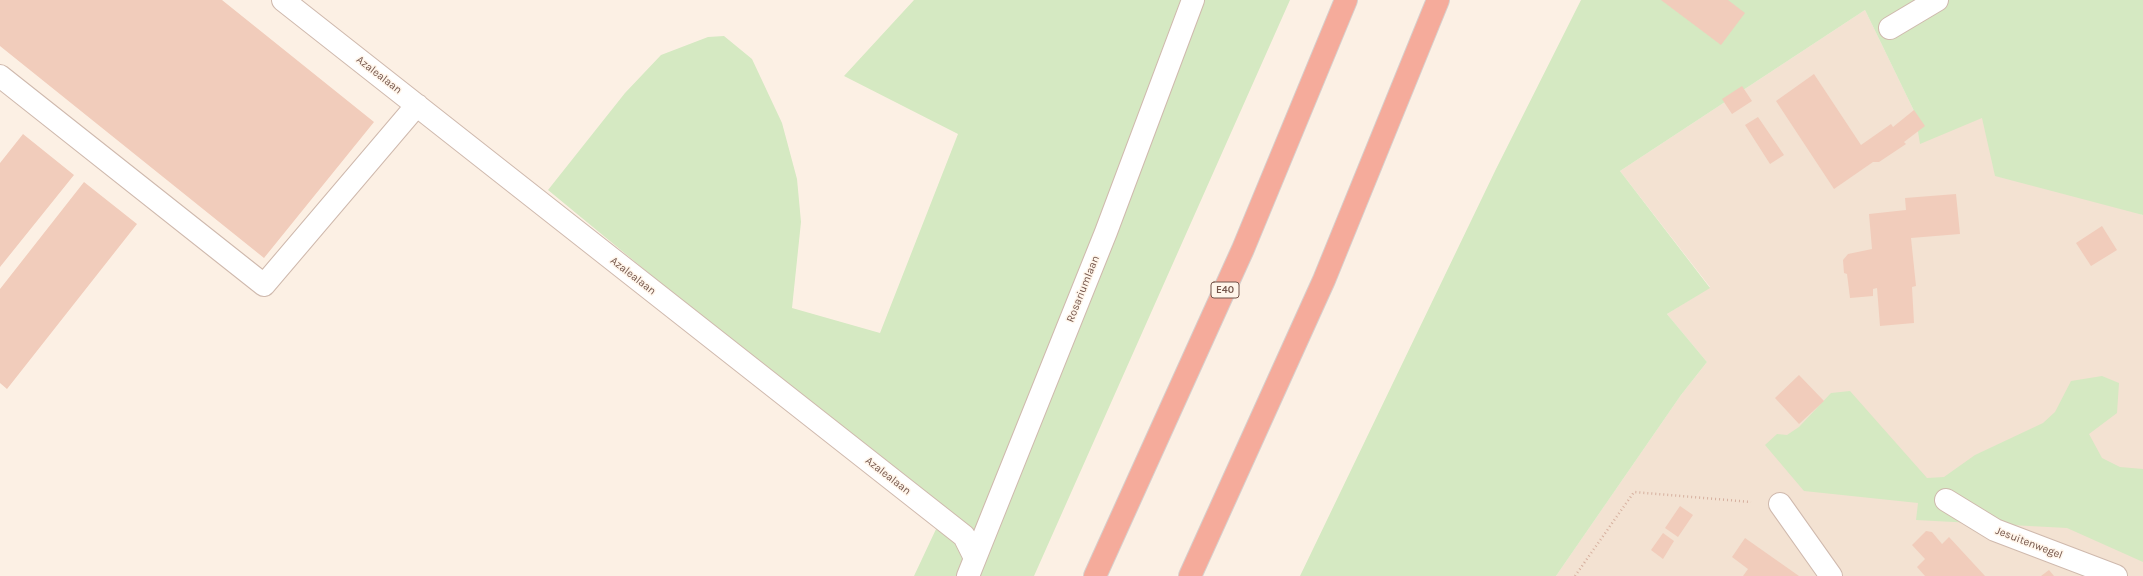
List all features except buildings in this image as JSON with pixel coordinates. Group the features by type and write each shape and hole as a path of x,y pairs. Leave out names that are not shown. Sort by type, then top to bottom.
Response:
{"highway":[{"name":"E40","path":"1095,576 1243,249 1346,0"},
{"path":"1190,576 1324,280 1438,0"}],"street":[{"name":"Azalealaan","path":"284,0 964,536 971,567"},
{"name":"Rosariumlaan","path":"971,567 1106,232 1193,0"},
{"path":"1890,28 1937,0"},
{"path":"0,76 264,285 417,105"},
{"name":"Jesuitenwegel","path":"1946,500 1996,530 2116,576"},
{"path":"1780,504 1831,576"}],"path":[{"path":"1575,576 1634,492 1780,504"}],"shaded area":[{"path":"1865,10 1915,113 1982,117 2133,211 2143,215 2143,576 1556,576 1681,395 1707,362 1667,314 1710,287 1620,171"}],"green space":[{"path":"914,0 1290,0 1034,576 914,576 937,527 890,472 548,190 625,93 661,55 708,37 724,36 752,59 782,123 797,179 801,222 792,308 880,333 958,134 844,76"},
{"path":"1581,0 2143,0 2143,215 1995,176 1982,118 1920,144 1915,113 1865,10 1620,171 1710,288 1667,314 1707,362 1681,395 1556,576 1300,576 1496,169"},
{"path":"2102,376 2119,383 2117,413 2089,434 2102,458 2120,467 2143,469 2143,562 2067,528 1916,520 1918,503 1804,491 1765,445 1777,434 1787,435 1799,427 1831,393 1850,391 1927,478 1944,477 1975,455 2043,423 2055,412 2071,381"}]}
